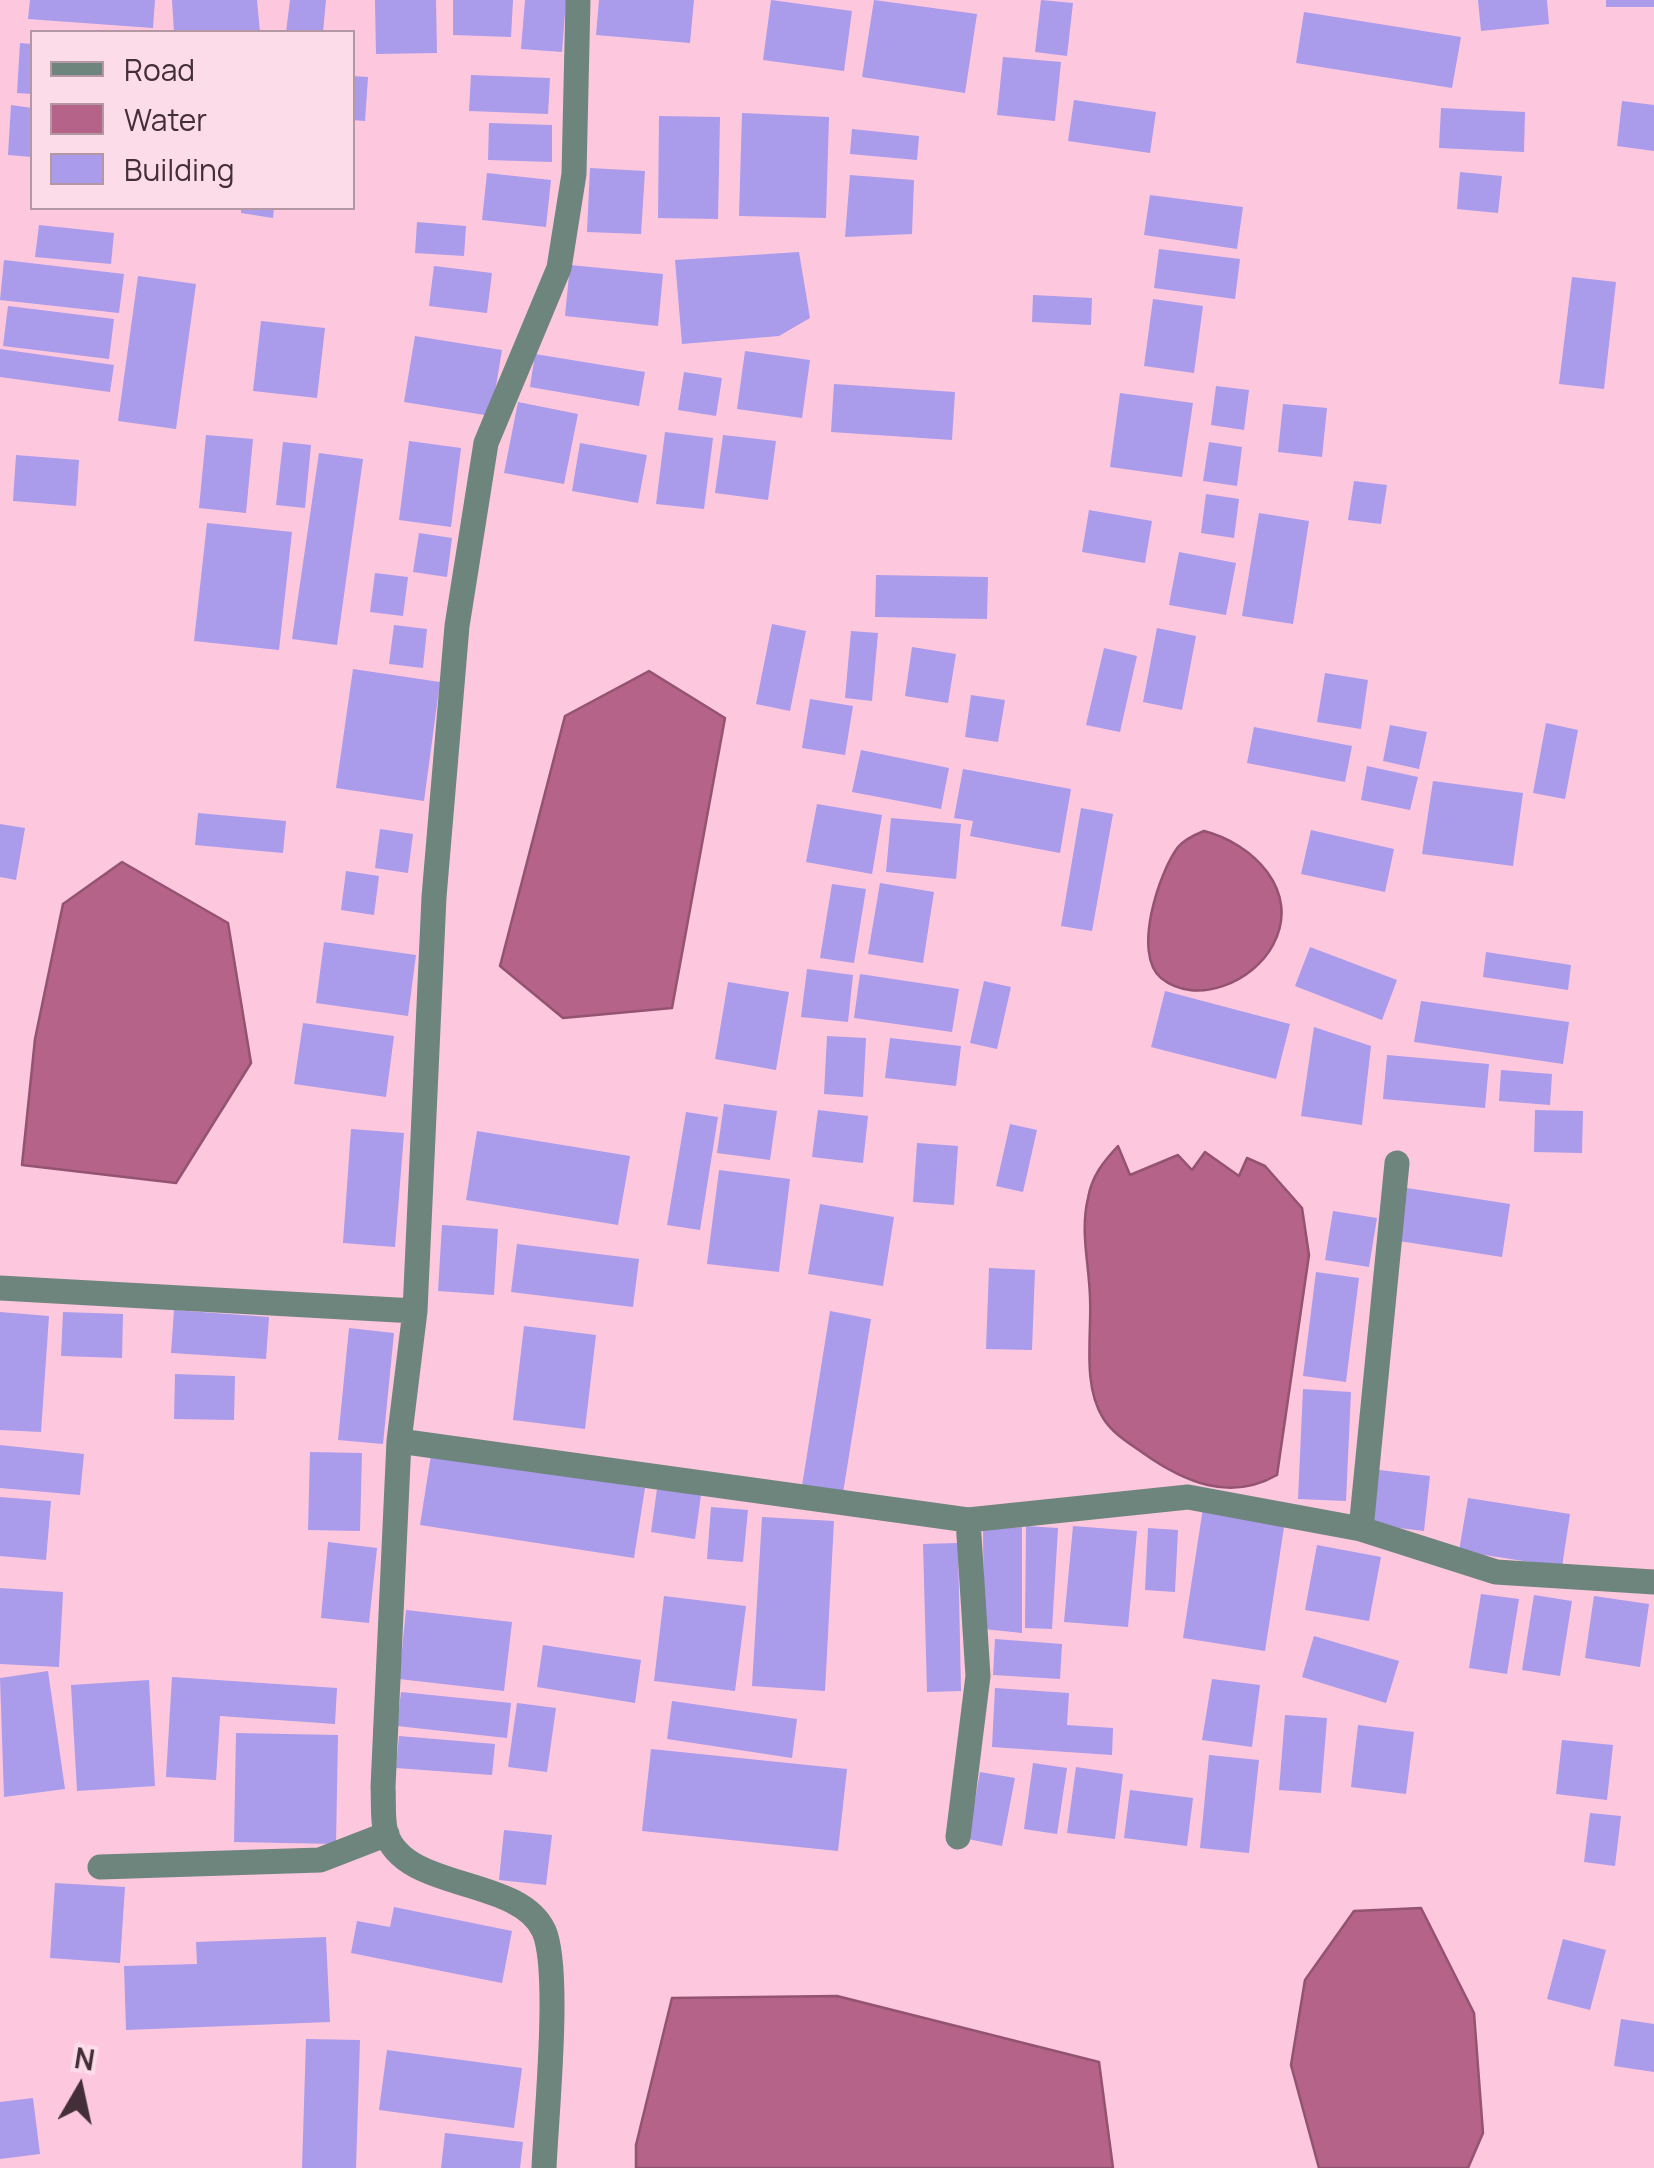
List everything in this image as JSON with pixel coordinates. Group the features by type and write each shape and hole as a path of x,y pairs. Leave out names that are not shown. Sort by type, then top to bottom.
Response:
{"street":[{"path":"544,2168 552,1968 543,1929 520,1905 405,1860 386,1834 384,1787 398,1440 414,1311 434,897 456,626 486,443 559,268 574,174 578,0"},
{"path":"1361,1528 1397,1163"},
{"path":"0,1288 414,1311"},
{"path":"398,1440 968,1520 1188,1497 1361,1528 1496,1572 1654,1582"},
{"path":"958,1836 978,1676 968,1520"},
{"path":"100,1866 320,1860 386,1834"}],"water":[{"path":"649,671 725,718 672,1008 563,1018 500,966 565,716"},
{"path":"1204,831 1239,846 1267,872 1277,888 1280,925 1273,945 1253,969 1223,986 1191,990 1161,978 1153,967 1149,933 1157,893 1171,859 1178,847"},
{"path":"122,862 228,923 251,1063 176,1183 22,1165 35,1039 63,904"},
{"path":"1118,1146 1130,1175 1178,1155 1192,1170 1205,1152 1239,1176 1247,1158 1265,1166 1302,1208 1309,1255 1277,1475 1259,1483 1225,1488 1191,1480 1116,1433 1096,1405 1089,1359 1086,1211 1095,1176"},
{"path":"1421,1908 1474,2013 1483,2133 1468,2168 1319,2168 1291,2065 1305,1980 1354,1911"},
{"path":"837,1996 1099,2062 1113,2168 636,2168 636,2145 672,1998"}],"building":[{"path":"30,0 155,0 153,28 28,19"},
{"path":"172,0 257,0 260,30 174,30"},
{"path":"290,0 326,0 323,30 286,30"},
{"path":"375,0 436,0 437,53 376,54"},
{"path":"453,0 513,0 511,37 453,35"},
{"path":"525,0 566,0 562,52 521,49"},
{"path":"599,0 694,0 690,43 596,35"},
{"path":"771,0 852,11 844,71 763,60"},
{"path":"874,0 977,14 965,93 862,77"},
{"path":"1041,0 1073,3 1067,56 1035,52"},
{"path":"1478,0 1547,0 1549,24 1481,31"},
{"path":"1606,0 1654,0 1654,7 1606,7"},
{"path":"1304,12 1461,37 1452,88 1296,63"},
{"path":"20,43 30,44 30,94 17,93"},
{"path":"1003,57 1061,62 1055,121 997,115"},
{"path":"471,75 550,78 548,114 469,111"},
{"path":"355,76 368,77 365,121 355,120"},
{"path":"1074,100 1156,112 1150,153 1068,141"},
{"path":"1622,101 1654,105 1654,151 1617,146"},
{"path":"11,105 30,108 30,157 8,155"},
{"path":"1441,108 1525,112 1524,152 1439,148"},
{"path":"742,113 829,117 826,218 739,216"},
{"path":"659,116 720,117 718,219 658,218"},
{"path":"489,123 552,125 552,162 488,160"},
{"path":"852,129 919,136 917,160 850,154"},
{"path":"590,168 645,171 641,234 587,232"},
{"path":"1460,172 1502,176 1498,213 1457,209"},
{"path":"487,173 551,180 546,227 482,220"},
{"path":"850,175 914,180 912,234 845,237"},
{"path":"1150,195 1243,207 1237,249 1144,235"},
{"path":"241,210 274,210 273,218"},
{"path":"417,222 466,226 464,256 415,253"},
{"path":"39,225 114,233 111,264 35,257"},
{"path":"1159,249 1240,259 1235,299 1154,288"},
{"path":"799,252 810,318 779,336 682,344 675,260"},
{"path":"4,260 124,274 119,313 0,300"},
{"path":"570,265 663,274 658,326 565,316"},
{"path":"434,266 492,273 487,313 429,306"},
{"path":"138,276 196,284 176,429 118,421"},
{"path":"1572,277 1616,282 1604,389 1559,384"},
{"path":"1033,295 1092,298 1091,325 1032,322"},
{"path":"1153,299 1203,306 1194,373 1144,366"},
{"path":"8,306 114,319 109,359 3,346"},
{"path":"261,321 325,328 317,398 253,391"},
{"path":"415,336 502,350 491,416 404,402"},
{"path":"0,349 114,365 110,392 0,377"},
{"path":"745,351 810,360 802,418 737,409"},
{"path":"535,354 645,372 639,406 530,387"},
{"path":"684,372 722,378 716,416 678,410"},
{"path":"834,384 955,392 952,440 831,432"},
{"path":"1216,386 1249,390 1244,430 1211,425"},
{"path":"1120,393 1193,403 1182,477 1110,467"},
{"path":"518,402 578,414 564,484 504,473"},
{"path":"1283,404 1327,408 1322,457 1278,452"},
{"path":"665,432 713,438 704,509 656,504"},
{"path":"206,435 253,439 246,513 199,508"},
{"path":"723,435 776,441 768,500 715,493"},
{"path":"409,441 461,448 451,527 399,520"},
{"path":"283,442 311,445 305,508 276,505"},
{"path":"1209,442 1242,447 1237,486 1203,481"},
{"path":"580,443 647,455 638,503 572,491"},
{"path":"319,453 363,459 337,645 292,639"},
{"path":"16,455 79,460 76,506 13,501"},
{"path":"1354,481 1387,485 1381,524 1348,520"},
{"path":"1206,494 1239,499 1234,538 1201,533"},
{"path":"1089,510 1152,521 1145,563 1082,552"},
{"path":"1259,513 1309,521 1293,624 1242,616"},
{"path":"207,523 292,532 279,650 194,641"},
{"path":"419,533 452,538 447,577 413,572"},
{"path":"1179,552 1236,563 1226,615 1169,605"},
{"path":"375,573 408,577 403,616 370,612"},
{"path":"876,575 988,577 987,619 875,617"},
{"path":"772,624 806,631 790,711 756,704"},
{"path":"394,625 427,629 423,668 389,664"},
{"path":"1157,628 1196,636 1182,710 1143,702"},
{"path":"851,631 878,633 872,701 845,698"},
{"path":"912,647 956,654 948,703 905,696"},
{"path":"1104,648 1137,656 1120,732 1086,725"},
{"path":"353,669 440,682 424,801 336,788"},
{"path":"1325,673 1368,680 1361,729 1317,722"},
{"path":"971,695 1005,700 998,742 965,737"},
{"path":"810,699 853,706 845,755 802,748"},
{"path":"1546,723 1578,730 1565,799 1533,793"},
{"path":"1390,725 1427,732 1419,769 1383,761"},
{"path":"1254,727 1352,746 1345,782 1247,763"},
{"path":"861,750 949,768 941,809 852,792"},
{"path":"1367,766 1418,777 1410,810 1361,800"},
{"path":"963,769 1071,789 1060,853 970,836 973,821 954,818"},
{"path":"1433,781 1523,793 1513,866 1422,854"},
{"path":"817,804 882,815 872,874 806,862"},
{"path":"1081,808 1113,814 1092,931 1061,926"},
{"path":"198,813 286,821 283,853 195,845"},
{"path":"891,818 961,824 956,879 886,872"},
{"path":"0,824 25,828 16,880 0,877"},
{"path":"380,829 413,834 408,873 375,868"},
{"path":"1311,830 1394,849 1385,892 1301,874"},
{"path":"346,871 379,876 374,915 341,910"},
{"path":"880,883 934,892 923,963 868,954"},
{"path":"832,884 866,889 854,963 820,958"},
{"path":"324,942 416,955 408,1016 316,1003"},
{"path":"1310,947 1397,980 1382,1020 1295,986"},
{"path":"1486,952 1571,965 1568,990 1483,977"},
{"path":"807,969 853,975 848,1022 801,1017"},
{"path":"860,974 959,989 952,1032 854,1018"},
{"path":"984,981 1011,987 997,1049 970,1043"},
{"path":"728,982 789,992 776,1070 715,1059"},
{"path":"1165,991 1290,1024 1276,1079 1151,1047"},
{"path":"1421,1001 1569,1022 1563,1064 1414,1042"},
{"path":"303,1023 394,1036 386,1097 294,1084"},
{"path":"1314,1027 1371,1046 1362,1125 1301,1116"},
{"path":"827,1036 866,1038 863,1097 824,1094"},
{"path":"890,1038 961,1046 956,1086 885,1078"},
{"path":"1387,1055 1489,1064 1485,1108 1383,1099"},
{"path":"1501,1070 1552,1074 1550,1105 1499,1101"},
{"path":"724,1104 777,1111 770,1160 717,1153"},
{"path":"818,1110 868,1116 863,1163 812,1157"},
{"path":"1535,1110 1583,1111 1582,1153 1534,1152"},
{"path":"686,1112 718,1117 700,1230 667,1225"},
{"path":"1010,1124 1037,1130 1023,1192 996,1186"},
{"path":"351,1129 404,1133 395,1247 343,1243"},
{"path":"477,1131 630,1156 618,1225 466,1200"},
{"path":"917,1143 958,1146 954,1205 913,1202"},
{"path":"719,1170 790,1179 779,1272 707,1264"},
{"path":"1407,1188 1510,1204 1502,1257 1399,1241"},
{"path":"820,1204 894,1217 883,1286 808,1274"},
{"path":"1333,1211 1377,1218 1369,1267 1325,1260"},
{"path":"442,1225 498,1229 494,1295 438,1291"},
{"path":"517,1244 639,1259 633,1307 511,1292"},
{"path":"989,1268 1035,1270 1032,1350 986,1349"},
{"path":"1316,1272 1359,1278 1346,1382 1303,1376"},
{"path":"174,1310 269,1317 266,1359 171,1353"},
{"path":"830,1311 871,1319 842,1499 801,1492"},
{"path":"0,1312 49,1316 41,1432 0,1430"},
{"path":"63,1312 123,1314 122,1358 61,1356"},
{"path":"524,1326 596,1335 585,1429 513,1420"},
{"path":"349,1328 394,1333 383,1444 338,1440"},
{"path":"175,1374 235,1376 234,1420 174,1419"},
{"path":"1303,1389 1351,1392 1346,1501 1298,1499"},
{"path":"0,1445 84,1454 80,1495 0,1488"},
{"path":"310,1452 362,1453 360,1531 308,1530"},
{"path":"431,1455 645,1488 634,1558 420,1525"},
{"path":"1379,1470 1430,1476 1424,1531 1373,1525"},
{"path":"657,1489 701,1495 695,1539 651,1532"},
{"path":"0,1497 51,1501 46,1560 0,1556"},
{"path":"1468,1498 1570,1514 1562,1567 1459,1551"},
{"path":"711,1507 748,1510 743,1562 707,1559"},
{"path":"1203,1508 1285,1521 1265,1651 1183,1638"},
{"path":"762,1517 834,1521 825,1691 752,1686"},
{"path":"1026,1526 1058,1528 1052,1629 1025,1628"},
{"path":"1073,1526 1137,1531 1128,1627 1064,1622"},
{"path":"1022,1527 1022,1633 984,1629 983,1530"},
{"path":"1148,1528 1178,1530 1175,1592 1145,1590"},
{"path":"328,1542 377,1548 369,1623 321,1618"},
{"path":"958,1543 961,1691 927,1692 923,1544"},
{"path":"1317,1545 1381,1557 1369,1621 1305,1610"},
{"path":"0,1588 63,1592 59,1667 0,1664"},
{"path":"1481,1594 1519,1599 1507,1674 1469,1668"},
{"path":"1534,1595 1572,1601 1560,1676 1522,1670"},
{"path":"664,1596 746,1606 735,1691 654,1681"},
{"path":"1594,1596 1649,1604 1640,1667 1585,1658"},
{"path":"406,1610 512,1622 504,1691 399,1679"},
{"path":"1314,1636 1399,1661 1386,1703 1302,1677"},
{"path":"995,1639 1062,1644 1060,1679 993,1675"},
{"path":"543,1645 641,1660 635,1703 537,1687"},
{"path":"48,1671 65,1789 4,1797 0,1678"},
{"path":"172,1677 337,1688 335,1724 220,1716 216,1780 166,1777"},
{"path":"1212,1679 1260,1685 1252,1747 1202,1740"},
{"path":"149,1680 155,1786 77,1791 71,1685"},
{"path":"995,1688 1069,1693 1067,1725 1113,1728 1112,1755 992,1747"},
{"path":"401,1692 511,1703 507,1738 397,1726"},
{"path":"672,1701 797,1719 792,1758 667,1739"},
{"path":"517,1703 556,1708 547,1772 508,1767"},
{"path":"1285,1715 1327,1718 1321,1793 1279,1790"},
{"path":"1358,1725 1414,1732 1406,1794 1351,1787"},
{"path":"236,1733 338,1735 336,1844 234,1842"},
{"path":"399,1736 495,1744 492,1775 396,1768"},
{"path":"1562,1740 1613,1745 1607,1800 1556,1794"},
{"path":"651,1749 847,1769 838,1851 642,1831"},
{"path":"1209,1755 1259,1760 1249,1853 1200,1848"},
{"path":"1033,1763 1067,1768 1057,1834 1024,1829"},
{"path":"1076,1767 1123,1774 1115,1839 1067,1833"},
{"path":"980,1772 1015,1778 1002,1846 968,1839"},
{"path":"1130,1790 1193,1798 1187,1846 1124,1838"},
{"path":"1590,1813 1621,1816 1615,1866 1584,1862"},
{"path":"504,1830 552,1835 546,1885 499,1880"},
{"path":"55,1883 125,1887 120,1963 50,1958"},
{"path":"394,1907 512,1931 502,1983 351,1953 357,1921 390,1927"},
{"path":"326,1937 330,2022 126,2030 124,1966 197,1964 196,1942"},
{"path":"1563,1939 1606,1950 1590,2010 1547,1999"},
{"path":"1621,2019 1654,2024 1654,2072 1614,2066"},
{"path":"306,2039 360,2040 356,2168 302,2168"},
{"path":"387,2050 522,2068 514,2128 379,2110"},
{"path":"33,2098 40,2154 0,2159 0,2102"},
{"path":"445,2133 523,2142 520,2168 441,2168"}]}
